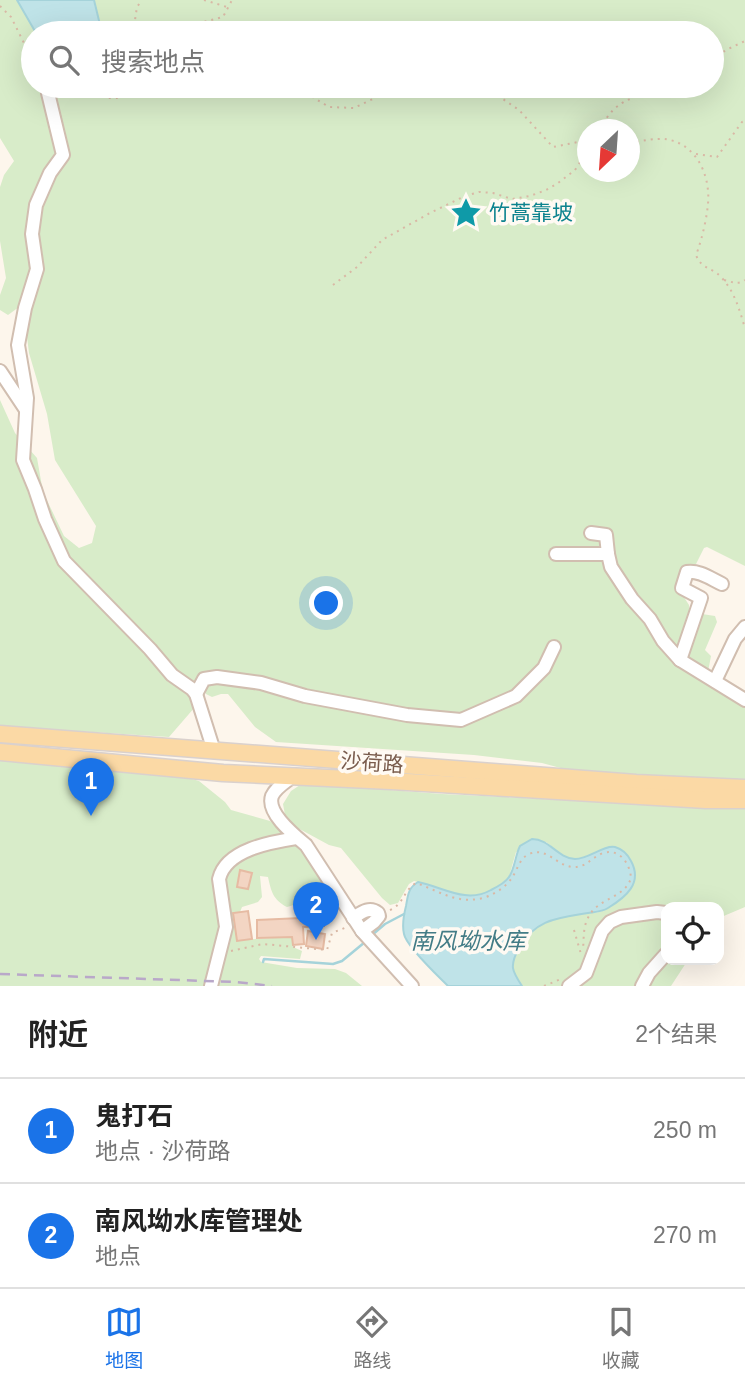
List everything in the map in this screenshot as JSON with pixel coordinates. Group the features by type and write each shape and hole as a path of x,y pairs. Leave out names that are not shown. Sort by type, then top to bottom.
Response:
{"main road":[{"name":"沙荷路","path":"0,734 636,783 745,788"},
{"name":"沙荷路","path":"0,752 210,771 706,800 745,800"}],"lane":[{"path":"49,98 63,155 50,173 36,205 32,234 37,269 25,308 18,345 27,398 23,460 64,561 172,675 196,694 214,751"},
{"path":"0,371 26,410"},
{"path":"592,533 606,534 611,567 663,641 680,660 745,700"},
{"path":"556,554 608,554"},
{"path":"680,660 701,598 683,590 687,572 697,572 722,584"},
{"path":"715,681 735,639 745,627"},
{"path":"196,694 204,680 217,677 261,683 305,696 407,715 461,720 516,696 544,668 554,647"},
{"path":"293,776 275,791 271,804 279,818 306,845 360,927 412,986"},
{"path":"211,986 226,927 219,879 224,867 245,851 297,838"},
{"path":"569,986 586,973 602,931 610,922 621,917 661,912"},
{"path":"360,927 376,920 379,914"},
{"path":"642,986 661,960"}],"path":[{"path":"135,21 137,7 142,0"},
{"path":"204,0 228,7"},
{"path":"208,21 223,17 232,0"},
{"path":"0,6 11,17 21,37"},
{"path":"724,51 745,41"},
{"path":"314,98 329,107 354,108 375,98"},
{"path":"501,98 519,110 553,147 577,142"},
{"path":"606,119 619,104 635,98"},
{"path":"640,141 657,138 669,140 695,154 717,157 745,121"},
{"path":"695,154 705,174 709,192 701,244 696,255 705,268 717,273 736,299 745,328"},
{"path":"333,285 357,267 382,240 465,196 479,192 512,199 530,196 558,183 577,167"},
{"path":"723,280 734,283 745,280"},
{"path":"379,914 397,907 408,888 416,883 454,898 475,900 490,895 506,885 524,858 532,853 545,854 564,866 574,867 582,866 602,853 612,852 621,856 627,863 631,878 624,890 594,907 584,933 582,959 574,930"},
{"path":"219,953 264,944 327,950 332,933 360,927"}],"green space":[{"path":"0,0 17,0 29,21 21,21 21,98 724,98 724,21 99,21 94,0 745,0 745,566 707,547 704,548 680,591 689,605 690,620 697,622 702,614 715,616 717,622 705,650 711,656 707,677 745,705 745,782 624,776 474,755 276,742 255,727 228,694 212,697 206,694 203,687 195,707 169,737 0,726 0,400 15,433 37,458 43,492 64,536 79,548 92,543 96,526 55,460 47,414 29,353 24,313 19,307 8,315 0,310 0,295 6,278 0,241 0,187 4,175 14,161 0,138"},
{"path":"0,760 185,777 199,781 231,810 270,821 305,852 322,879 309,898 287,907 273,895 268,877 260,876 262,897 258,902 242,907 240,912 233,913 237,940 292,937 293,947 302,951 300,959 261,956 261,962 297,968 335,969 346,973 362,986 0,986"},
{"path":"300,785 745,809 745,907 724,916 724,902 661,902 661,965 685,965 671,986 522,986 513,963 525,937 540,925 556,919 606,910 629,892 607,847 575,859 562,855 546,842 516,852 509,877 485,894 476,896 451,893 414,881 409,884 398,903 390,905 341,848 329,845 294,826 285,815 283,804 291,791"}],"water":[{"path":"17,0 94,0 99,21 29,21"},
{"name":"南风坳水库","path":"532,839 544,842 563,855 575,859 606,848 618,848 631,861 634,883 626,894 606,909 557,919 532,931 519,948 513,964 514,972 522,986 448,986 416,953 404,934 404,916 410,889 418,882 464,895 482,894 507,879 513,870 520,846"}],"building":[{"path":"240,870 252,873 248,889 237,887"},
{"path":"248,911 252,939 237,941 233,913"},
{"path":"324,917 324,926 303,927 304,944 293,945 292,937 257,938 257,920"},
{"path":"308,931 325,934 323,949 306,946"}],"waterway":[{"path":"372,935 404,914"},
{"path":"263,962 264,959 333,964 342,961 365,942"}],"railway":[{"path":"0,974 236,982 272,986"}],"place":[{"name":"竹蒿靠坡","path":"466,213"},
{"name":"鬼打石","path":"91,816"},
{"name":"南风坳水库管理处","path":"316,940"}]}
